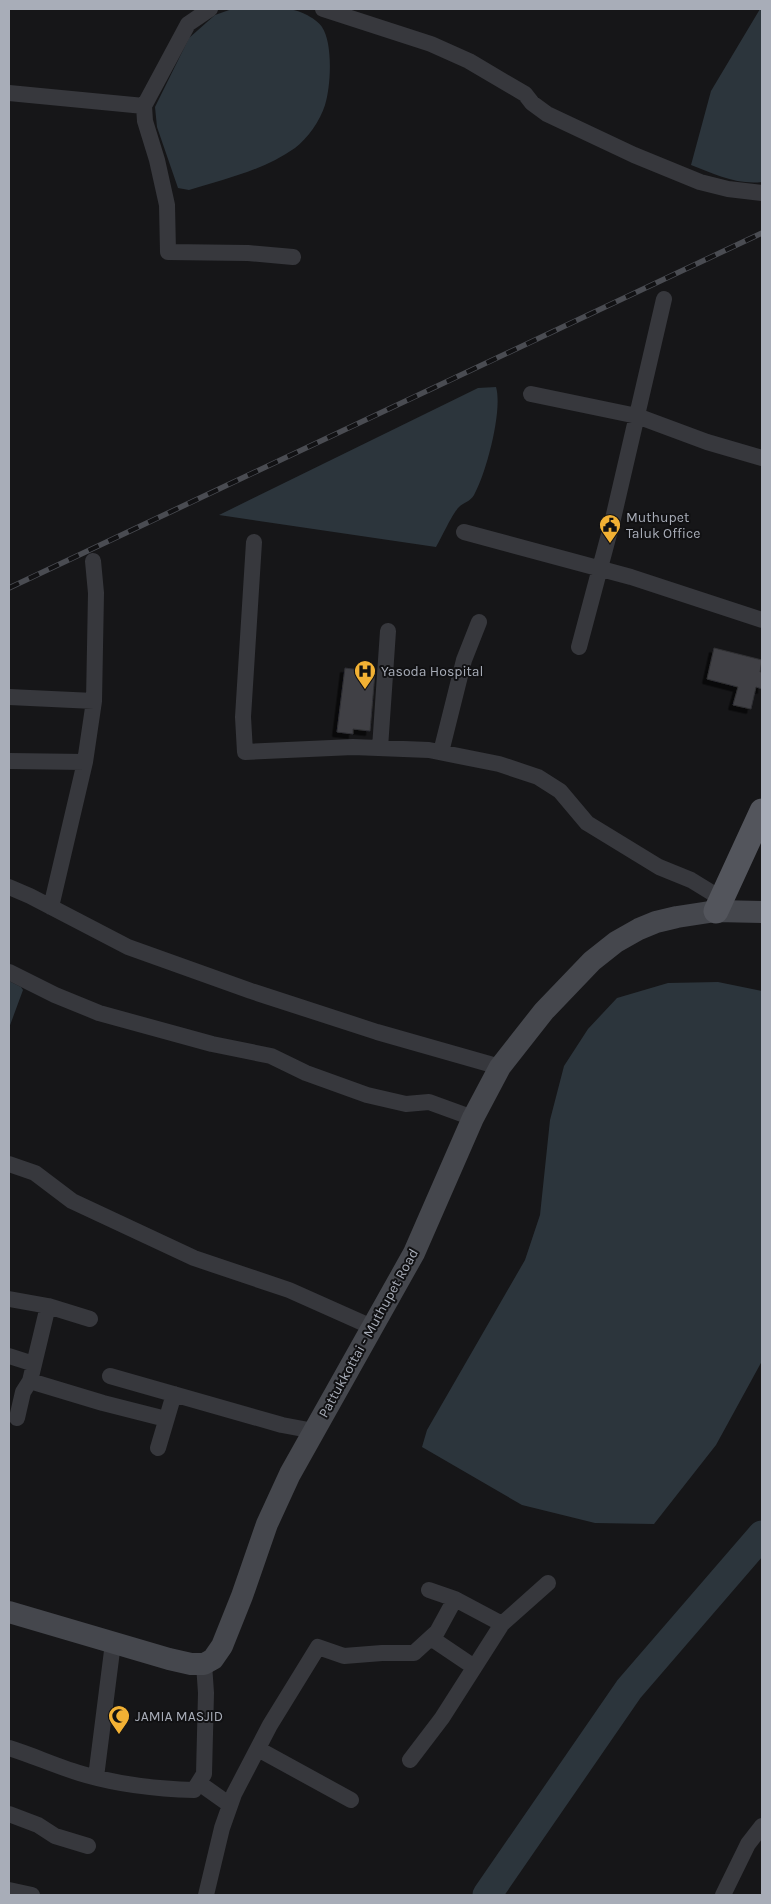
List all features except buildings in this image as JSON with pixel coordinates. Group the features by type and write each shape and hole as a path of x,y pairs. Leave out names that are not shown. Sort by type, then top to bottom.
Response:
{"main road":[{"path":"719,905 762,810"},
{"name":"Pattukkottai - Muthupet Road","path":"204,1664 213,1659 222,1646 267,1524 290,1474 414,1253 472,1118 500,1067 544,1011 592,961 616,942 656,922 719,905 762,912"},
{"path":"9,1612 169,1659 190,1664 204,1664"}],"street":[{"path":"210,9 188,24 144,106 145,121 158,160 167,205 168,252 248,253 293,257"},
{"path":"323,9 431,44 469,61 525,94 532,103 547,114 634,155 700,182 762,193"},
{"path":"9,93 144,106"},
{"path":"579,647 600,569 664,299"},
{"path":"531,394 637,416 707,442 762,458"},
{"path":"464,532 600,569 762,620"},
{"path":"254,542 244,717 246,752 353,748 430,750 499,764 538,777 560,791 587,823 659,867 691,880 719,905"},
{"path":"52,907 85,762 94,701 96,601 93,561"},
{"path":"441,752 464,660 479,622"},
{"path":"380,748 388,631"},
{"path":"9,697 94,701"},
{"path":"9,761 85,762"},
{"path":"9,887 52,907 128,947 242,988 377,1032 500,1067"},
{"path":"9,972 55,996 99,1014 212,1044 271,1056 306,1073 366,1095 406,1104 429,1102 472,1118"},
{"path":"9,1164 35,1172 72,1201 194,1258 289,1290 372,1327"},
{"path":"9,1300 48,1306 90,1319"},
{"path":"17,1418 20,1387 34,1364 48,1306"},
{"path":"9,1356 34,1364"},
{"path":"110,1376 282,1424 314,1431"},
{"path":"20,1387 103,1403 166,1419"},
{"path":"158,1448 174,1394"},
{"path":"410,1760 442,1718 502,1624 548,1583"},
{"path":"429,1590 455,1599 502,1624"},
{"path":"206,1895 222,1828 234,1794 270,1725 318,1647 344,1656 414,1653 437,1632 455,1599"},
{"path":"431,1638 474,1667"},
{"path":"96,1777 112,1643"},
{"path":"9,1748 43,1761 96,1777 157,1789 194,1790 204,1774 206,1693 204,1664"},
{"path":"258,1749 351,1800"},
{"path":"199,1783 230,1805"},
{"path":"9,1814 38,1826 54,1836 88,1846"},
{"path":"723,1895 748,1844 762,1826"},
{"path":"9,1890 32,1895"}],"shaded area":[{"path":"232,9 290,9 307,15 322,27 328,43 330,65 329,87 325,105 317,123 309,134 300,144 283,156 230,178 189,190 178,188 157,127 155,107 189,38 215,15"},
{"path":"760,9 762,9 762,182 744,182 726,178 691,165 711,91"},
{"path":"496,387 498,397 495,426 488,458 479,485 471,499 456,510 436,547 219,515 478,388"},
{"path":"9,981 23,990 9,1028"},
{"path":"718,982 762,991 762,1361 716,1445 654,1524 595,1523 522,1505 422,1447 427,1430 525,1260 540,1215 550,1120 564,1066 588,1029 617,998 668,983"}],"waterway":[{"path":"487,1895 629,1689 762,1535"}],"railway":[{"path":"9,588 762,233"}],"place":[{"name":"Muthupet Taluk Office","path":"610,544"},
{"name":"Yasoda Hospital","path":"365,690"},
{"name":"JAMIA MASJID","path":"119,1735"}]}
